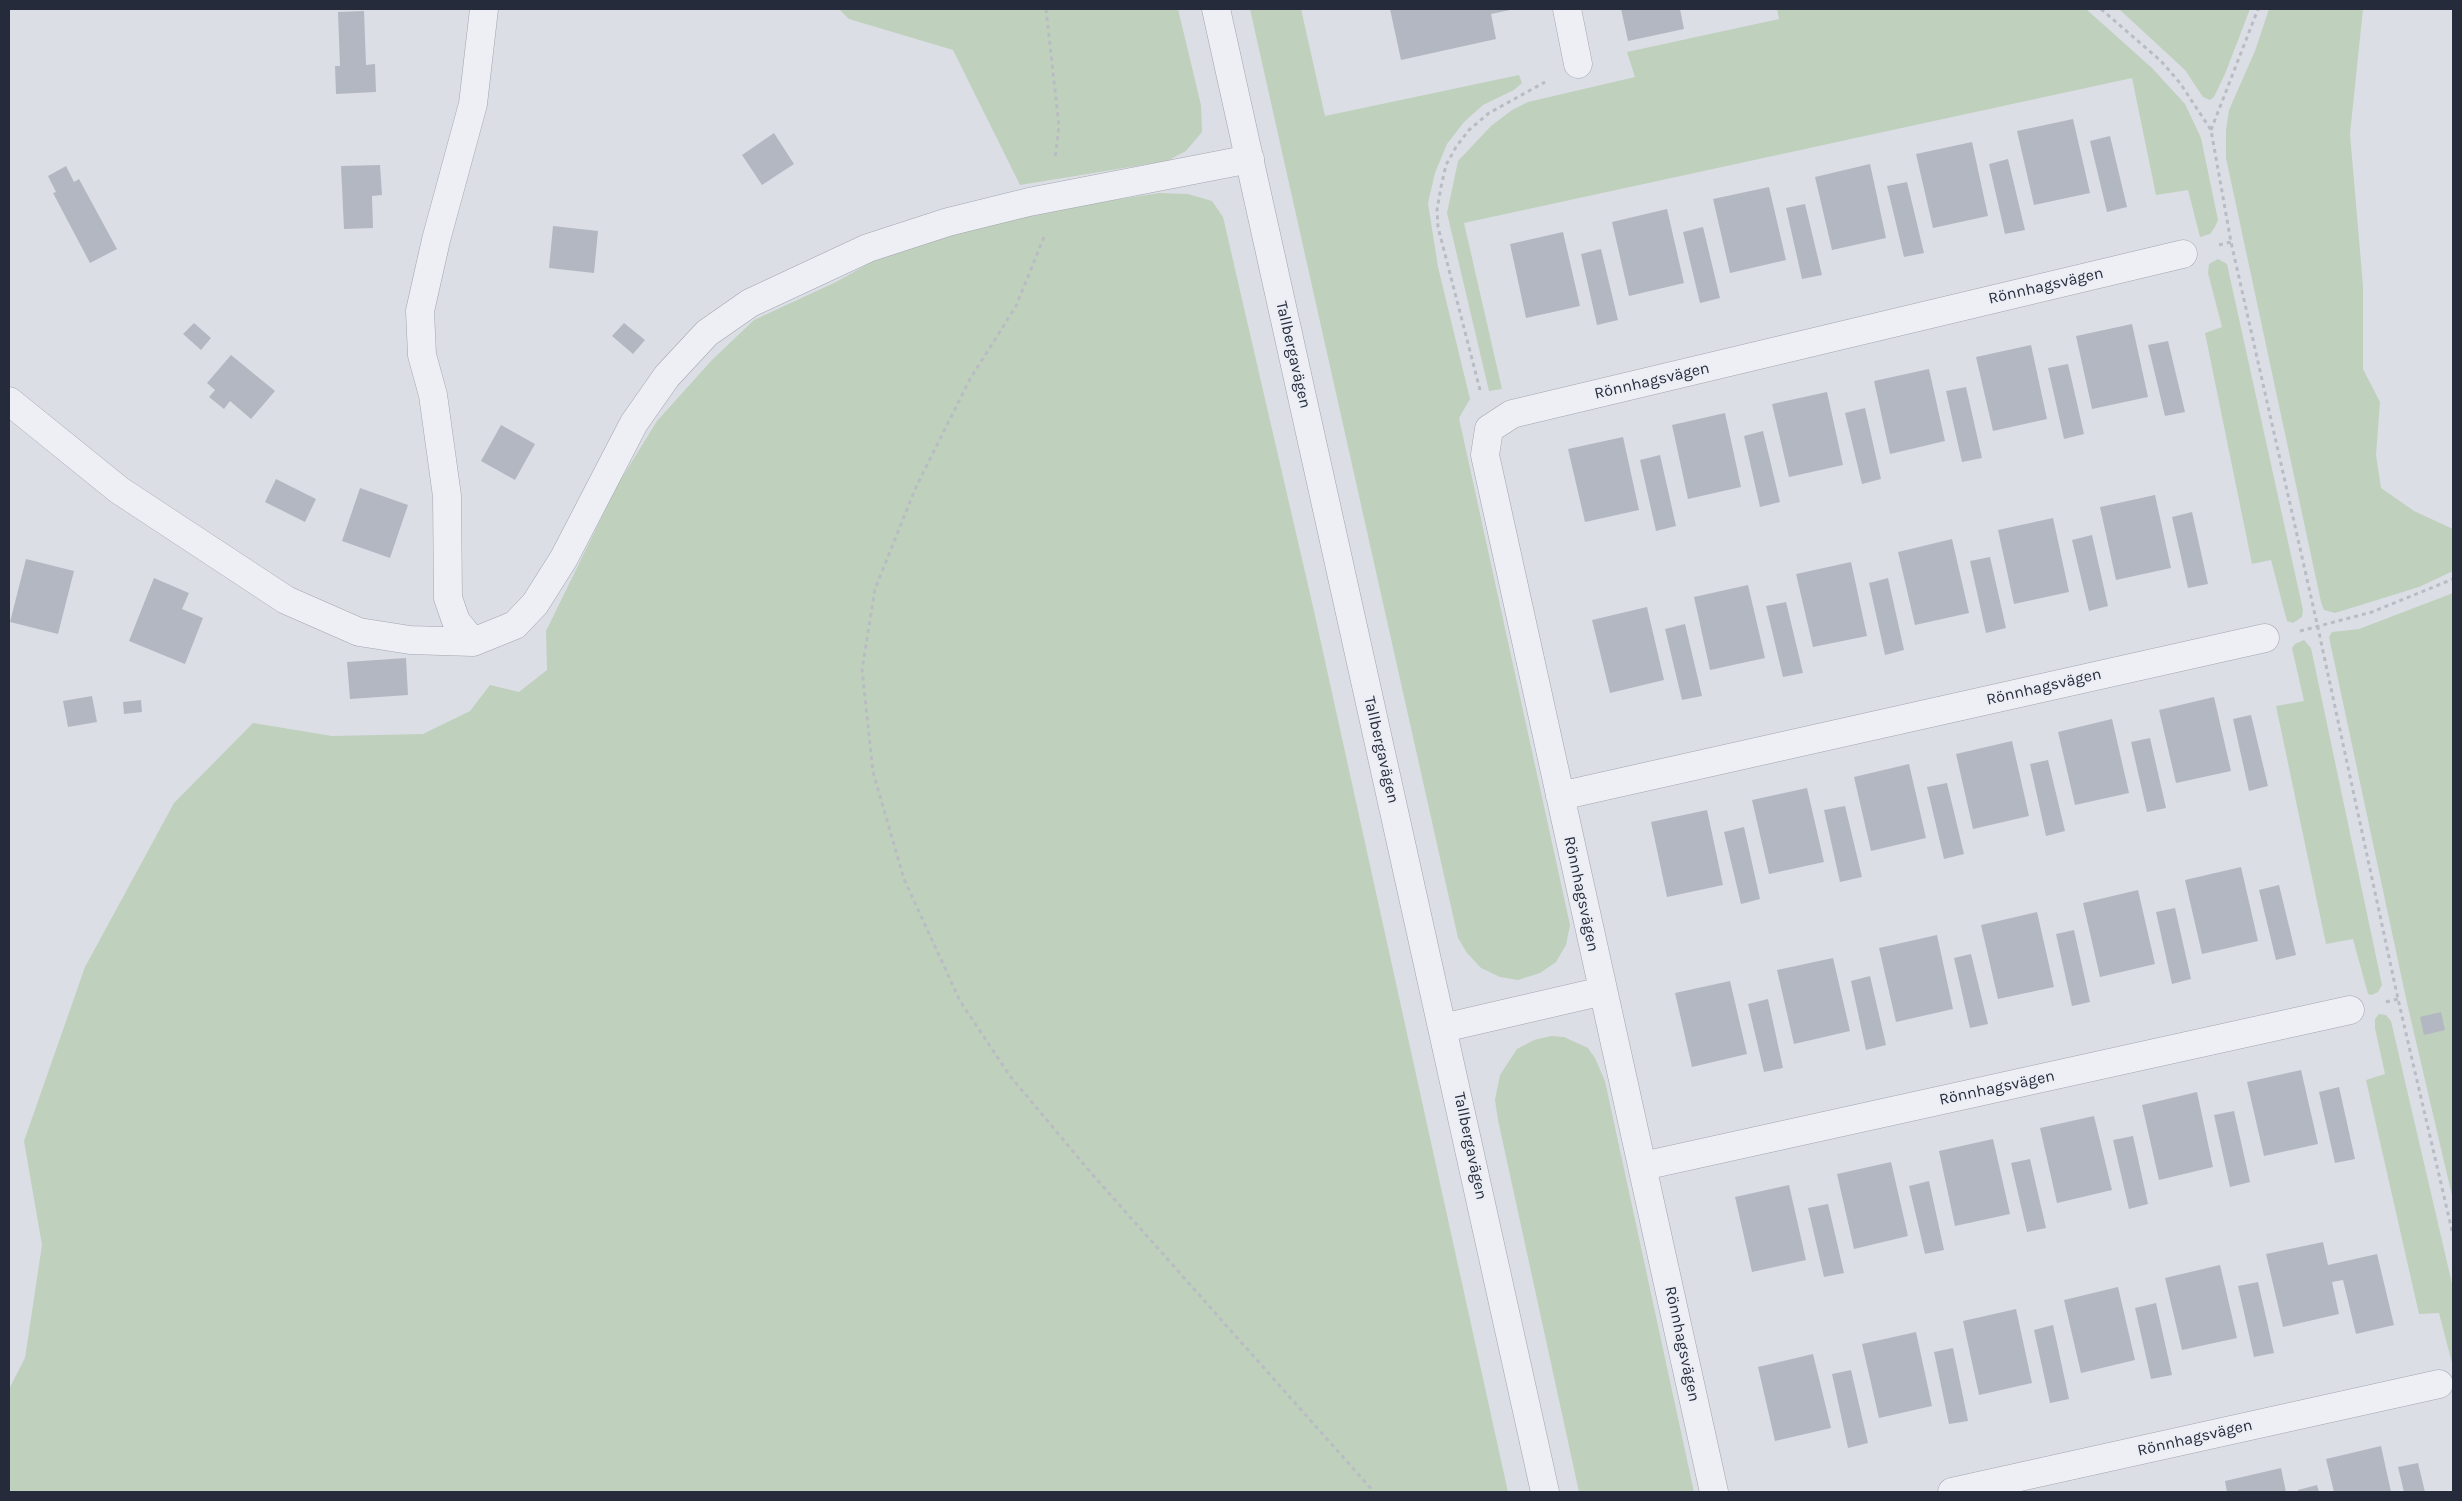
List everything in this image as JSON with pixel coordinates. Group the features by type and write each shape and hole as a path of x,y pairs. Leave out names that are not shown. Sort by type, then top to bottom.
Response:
{"street":[{"path":"473,642 456,621 448,598 448,496 433,395 422,355 420,311 436,240 473,104 484,9"},
{"name":"Tallbergavägen","path":"1216,9 1444,1028 1545,1492"},
{"path":"1566,9 1578,64"},
{"path":"9,401 119,490 286,600 358,632 410,640 473,642 515,625 534,604 564,558 634,422 667,376 707,333 750,303 868,248 948,222 1050,198 1250,159"},
{"name":"Rönnhagsvägen","path":"1714,1492 1485,455 1490,429 1512,414 2183,254"},
{"name":"Rönnhagsvägen","path":"1560,796 2265,638"},
{"path":"1444,1028 1603,991"},
{"name":"Rönnhagsvägen","path":"1643,1166 2350,1010"},
{"name":"Rönnhagsvägen","path":"1952,1492 2439,1384"}],"path":[{"path":"1046,9 1059,126 1044,236 1016,306 970,379 916,487 875,589 862,670 873,772 904,879 960,1001 1010,1076 1099,1182 1374,1492"},
{"path":"2101,9 2160,61 2180,83 2211,130 2231,242 2318,628 2398,999 2453,1235"},
{"path":"2211,130 2258,9"},
{"path":"1490,429 1438,227 1437,210 1442,180 1446,165 1456,147 1476,124 1512,99 1578,64"},
{"path":"2265,638 2318,628 2372,612 2453,579"}],"green space":[{"path":"839,9 1178,9 1201,105 1202,132 1186,151 1167,161 1020,185 953,50 849,19"},
{"path":"1250,9 1301,9 1325,116 1519,75 1522,83 1514,90 1483,105 1464,122 1447,144 1435,173 1428,203 1438,267 1470,399 1459,418 1570,925 1566,945 1556,962 1540,973 1518,980 1500,977 1481,968 1467,953 1458,938"},
{"path":"1777,9 2086,9 2152,68 2185,104 2201,138 2218,220 2215,227 2210,234 2200,237 2188,190 2156,195 2132,78 1464,223 1502,389 1489,391 1447,213 1458,161 1491,126 1512,110 1528,102 1635,77 1627,52 1779,19"},
{"path":"2119,9 2250,9 2225,74 2214,97 2210,100 2203,97 2185,70"},
{"path":"2269,9 2363,9 2350,134 2363,286 2363,369 2380,402 2376,455 2381,488 2414,511 2453,529 2453,571 2419,587 2335,613 2324,610 2321,602 2226,158 2226,130 2229,110 2255,51"},
{"path":"1159,193 1188,194 1212,201 1223,217 1314,611 1508,1492 9,1492 9,1389 25,1358 42,1245 24,1141 85,967 174,803 253,723 332,736 423,734 470,711 490,685 519,692 547,670 546,631 618,484 657,421 712,360 754,320 836,282 882,256 943,235 1044,211"},
{"path":"2218,259 2227,264 2303,610 2302,617 2293,623 2287,621 2271,560 2252,564 2205,333 2222,327 2208,273 2209,264"},
{"path":"2453,593 2453,1200 2407,1003 2329,637 2332,632 2359,629"},
{"path":"2304,640 2311,648 2382,985 2378,992 2372,995 2368,994 2353,939 2326,944 2276,706 2304,701 2292,648 2295,644"},
{"path":"2379,1014 2386,1015 2391,1021 2453,1288 2453,1367 2439,1313 2419,1314 2366,1080 2385,1074 2375,1028 2375,1019"},
{"path":"1551,1036 1564,1037 1588,1048 1595,1058 1605,1081 1694,1492 1579,1492 1495,1100 1500,1075 1517,1049 1534,1040"}],"building":[{"path":"1390,9 1510,10 1491,14 1496,39 1401,60"},
{"path":"1621,9 1680,9 1684,29 1628,41"},
{"path":"364,11 366,65 375,64 376,92 336,94 335,66 340,66 338,12"},
{"path":"2073,119 2090,193 2034,205 2017,131"},
{"path":"774,133 794,164 762,185 742,155"},
{"path":"2110,136 2127,207 2107,212 2090,141"},
{"path":"1972,142 1988,216 1933,228 1916,154"},
{"path":"2008,159 2025,230 2005,234 1989,164"},
{"path":"1870,164 1886,238 1832,250 1815,177"},
{"path":"380,165 382,195 372,196 373,228 344,229 341,166"},
{"path":"66,166 74,182 79,179 117,249 90,263 53,193 56,192 48,176"},
{"path":"1907,182 1924,253 1904,257 1887,186"},
{"path":"1769,187 1786,260 1730,273 1713,199"},
{"path":"1805,204 1822,275 1802,279 1786,208"},
{"path":"1667,209 1684,283 1629,296 1612,222"},
{"path":"553,226 598,231 594,273 549,268"},
{"path":"1703,227 1720,298 1700,303 1683,232"},
{"path":"1563,232 1580,306 1526,318 1510,244"},
{"path":"1601,249 1618,320 1597,325 1581,254"},
{"path":"194,323 211,338 201,350 183,334"},
{"path":"624,323 645,340 633,354 612,336"},
{"path":"2132,324 2148,397 2092,409 2076,336"},
{"path":"2168,341 2185,412 2165,416 2148,345"},
{"path":"2031,345 2047,419 1993,431 1976,357"},
{"path":"231,355 275,391 251,419 230,401 224,409 209,397 215,390 207,383"},
{"path":"2068,364 2084,434 2064,439 2048,368"},
{"path":"1929,369 1945,441 1890,454 1874,381"},
{"path":"1966,387 1982,458 1962,462 1946,391"},
{"path":"1827,392 1843,465 1789,477 1772,404"},
{"path":"1865,408 1881,479 1862,484 1845,413"},
{"path":"1725,413 1741,487 1688,499 1672,425"},
{"path":"501,425 535,444 515,480 481,461"},
{"path":"1763,431 1780,502 1760,507 1744,436"},
{"path":"1623,437 1639,510 1585,522 1568,449"},
{"path":"1660,455 1676,526 1656,531 1640,460"},
{"path":"276,479 316,499 305,522 265,502"},
{"path":"360,488 408,505 390,558 342,541"},
{"path":"2155,495 2171,568 2116,580 2100,507"},
{"path":"2192,512 2208,584 2188,588 2172,517"},
{"path":"2053,518 2069,592 2014,604 1998,530"},
{"path":"2092,535 2108,606 2089,611 2072,540"},
{"path":"1952,539 1969,613 1915,625 1898,552"},
{"path":"1990,557 2006,628 1986,633 1970,561"},
{"path":"26,559 74,571 58,634 10,622"},
{"path":"1851,562 1867,636 1813,647 1796,574"},
{"path":"154,578 189,593 182,609 203,618 185,664 129,641"},
{"path":"1888,578 1904,650 1885,655 1869,583"},
{"path":"1748,585 1765,658 1710,670 1694,597"},
{"path":"1786,602 1803,673 1783,677 1766,606"},
{"path":"1647,607 1664,680 1610,693 1592,620"},
{"path":"1685,624 1702,696 1682,700 1665,629"},
{"path":"406,658 408,695 350,699 347,662"},
{"path":"92,696 97,722 68,727 63,701"},
{"path":"2214,697 2231,771 2176,783 2159,710"},
{"path":"141,700 142,712 124,714 123,702"},
{"path":"2251,715 2268,786 2249,791 2233,719"},
{"path":"2112,719 2129,793 2075,805 2058,732"},
{"path":"2150,738 2166,808 2147,812 2131,742"},
{"path":"2012,741 2029,816 1973,829 1956,754"},
{"path":"2048,760 2065,831 2046,836 2030,764"},
{"path":"1909,764 1926,838 1871,851 1854,777"},
{"path":"1947,783 1964,854 1944,859 1927,787"},
{"path":"1807,788 1824,862 1769,874 1752,800"},
{"path":"1845,806 1862,877 1840,882 1824,810"},
{"path":"1707,810 1723,885 1667,897 1651,822"},
{"path":"1744,827 1760,899 1741,904 1724,832"},
{"path":"2241,867 2258,941 2202,954 2185,880"},
{"path":"2279,885 2296,955 2276,960 2259,890"},
{"path":"2138,890 2155,964 2100,977 2083,903"},
{"path":"2175,908 2191,979 2172,984 2156,912"},
{"path":"2037,912 2054,987 1998,999 1981,925"},
{"path":"2074,930 2090,1002 2072,1006 2056,934"},
{"path":"1937,935 1953,1009 1896,1022 1879,948"},
{"path":"1971,954 1988,1024 1970,1028 1954,958"},
{"path":"1833,958 1850,1031 1794,1044 1777,970"},
{"path":"1870,976 1886,1045 1866,1050 1851,981"},
{"path":"1730,981 1747,1054 1692,1067 1675,993"},
{"path":"1768,999 1783,1068 1764,1072 1748,1004"},
{"path":"2441,1012 2445,1030 2424,1035 2420,1017"},
{"path":"2301,1070 2318,1144 2264,1156 2247,1082"},
{"path":"2339,1087 2355,1159 2335,1163 2319,1092"},
{"path":"2197,1092 2213,1167 2159,1180 2142,1105"},
{"path":"2234,1111 2250,1182 2230,1187 2214,1115"},
{"path":"2094,1116 2112,1190 2057,1203 2040,1128"},
{"path":"2133,1136 2148,1204 2129,1209 2113,1140"},
{"path":"1993,1139 2010,1214 1955,1226 1939,1151"},
{"path":"2030,1159 2046,1228 2027,1232 2011,1163"},
{"path":"1891,1162 1908,1236 1854,1249 1837,1174"},
{"path":"1929,1181 1944,1250 1925,1254 1909,1186"},
{"path":"1789,1185 1806,1260 1752,1272 1735,1197"},
{"path":"1828,1204 1844,1273 1824,1277 1808,1208"},
{"path":"2323,1242 2328,1265 2377,1254 2394,1325 2356,1334 2343,1280 2332,1282 2339,1314 2283,1327 2266,1254"},
{"path":"2220,1265 2237,1338 2182,1350 2165,1278"},
{"path":"2258,1282 2274,1353 2254,1357 2238,1286"},
{"path":"2118,1287 2135,1360 2081,1373 2064,1300"},
{"path":"2156,1303 2172,1375 2151,1379 2135,1308"},
{"path":"2016,1309 2032,1383 1979,1395 1963,1321"},
{"path":"2053,1325 2069,1399 2050,1403 2034,1330"},
{"path":"1916,1332 1932,1406 1879,1418 1862,1344"},
{"path":"1953,1348 1968,1421 1949,1424 1934,1352"},
{"path":"1813,1354 1831,1428 1775,1441 1758,1367"},
{"path":"1851,1370 1868,1443 1848,1448 1832,1374"},
{"path":"2381,1446 2391,1492 2334,1492 2326,1459"},
{"path":"2418,1463 2425,1492 2404,1492 2398,1467"},
{"path":"2281,1468 2286,1492 2227,1492 2225,1481"},
{"path":"2317,1485 2319,1492 2298,1492 2298,1490"}]}
